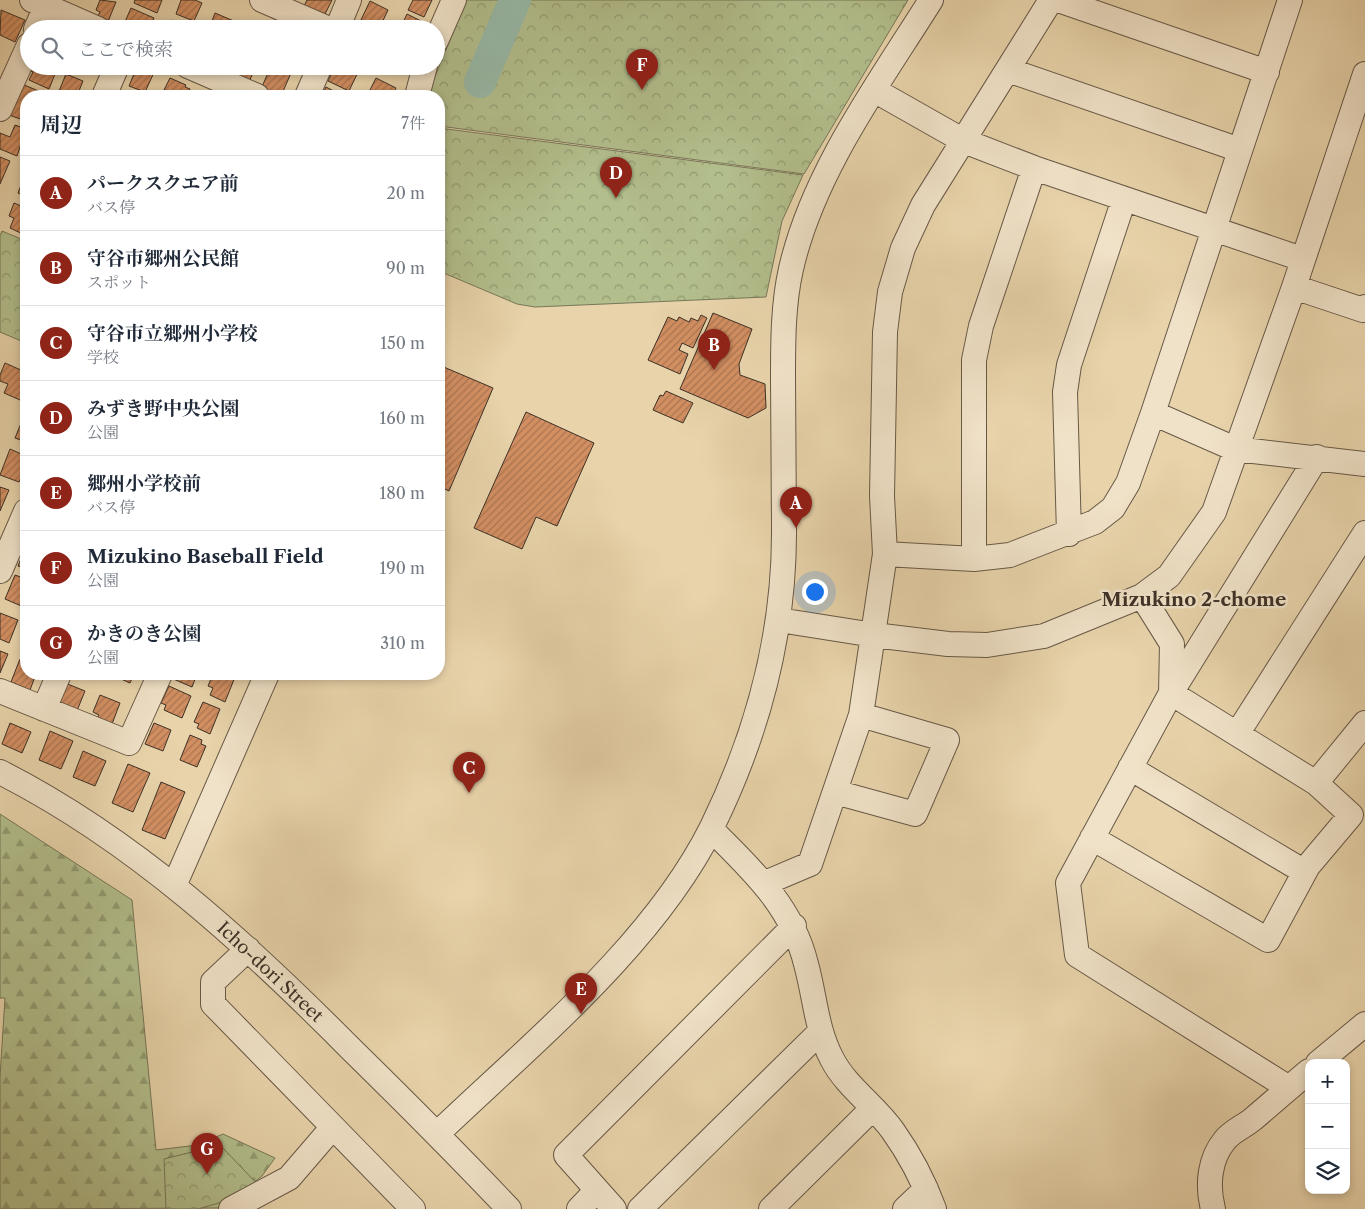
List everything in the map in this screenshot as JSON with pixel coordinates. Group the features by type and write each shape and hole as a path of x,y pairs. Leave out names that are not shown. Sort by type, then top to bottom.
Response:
{"street":[{"path":"262,0 308,20"},
{"path":"341,20 349,0"},
{"path":"445,20 454,0"},
{"path":"437,1134 580,997 624,951 662,907 686,873 711,829 748,741 773,655 779,620 784,532 783,358 785,303 791,268 812,203 837,152 931,0"},
{"path":"764,884 810,864 861,715 885,554 882,496 884,332 890,292 903,248 923,205 1051,0"},
{"path":"1058,0 1267,72"},
{"path":"885,554 974,559 1010,555 1069,534 1095,522 1113,508 1128,483 1153,413 1290,0"},
{"path":"37,20 39,3 78,20"},
{"path":"0,110 20,65"},
{"path":"1008,70 1240,150"},
{"path":"779,620 948,644 987,645 1044,636 1142,596 1169,576 1214,512 1294,287 1365,74"},
{"path":"107,90 114,75"},
{"path":"197,75 210,87 226,90"},
{"path":"310,90 316,75"},
{"path":"418,90 421,75"},
{"path":"874,90 964,141 1034,168 1302,259"},
{"path":"974,559 974,360 981,326 1034,168"},
{"path":"1069,534 1065,392 1068,365 1124,199"},
{"path":"1294,287 1363,310 1365,307"},
{"path":"1153,413 1235,449 1365,464"},
{"path":"1289,1088 1077,955 1068,883 1171,693 1316,458"},
{"path":"0,571 20,525"},
{"path":"1237,734 1365,534"},
{"path":"1142,596 1172,644 1171,693"},
{"path":"44,709 56,680"},
{"path":"0,691 129,743 157,680"},
{"path":"174,886 264,680"},
{"path":"1092,838 1268,940 1308,866 1351,814 1316,783 1171,693"},
{"path":"835,792 915,814 946,740 861,715"},
{"path":"1316,783 1365,723"},
{"path":"1130,768 1298,868 1308,866"},
{"name":"Icho-dori Street","path":"0,772 86,822 174,886 248,949 437,1134 509,1209"},
{"path":"711,829 764,884 794,926 806,962 820,1032 832,1060 846,1081 893,1130 930,1199 905,1209"},
{"path":"614,1209 566,1155 794,926"},
{"path":"248,949 213,982 213,1004 413,1209"},
{"path":"1323,1059 1365,1024"},
{"path":"640,1209 820,1032"},
{"path":"1213,1209 1210,1198 1209,1176 1215,1158 1226,1139 1249,1123 1305,1074"},
{"path":"771,1209 872,1109"},
{"path":"231,1209 289,1178 332,1128"},
{"path":"579,1209 597,1190"}],"green space":[{"path":"466,0 908,0 804,174 445,127 445,90 431,90 436,75 445,75 445,52"},
{"path":"445,129 803,175 782,221 766,297 535,307 517,304 445,274"},
{"path":"2,231 20,238 20,340 0,332 0,236"},
{"path":"0,814 132,900 156,1150 198,1145 223,1134 275,1158 262,1176 223,1208 0,1209 0,1077 5,998 0,998"},
{"path":"220,1145 263,1190 198,1209 166,1209 164,1159"}],"building":[{"path":"100,0 116,2 109,20 96,20 100,12 96,10"},
{"path":"135,0 162,0 157,13 134,3"},
{"path":"181,0 195,0 202,3 194,20 176,14"},
{"path":"307,0 332,0 322,20 303,8"},
{"path":"413,0 432,0 424,17 408,10"},
{"path":"370,1 388,10 383,20 361,20"},
{"path":"131,8 154,18 153,20 126,20"},
{"path":"1,10 25,20 20,20 20,31 15,42 0,35"},
{"path":"215,13 231,20 212,20"},
{"path":"407,14 419,20 404,20"},
{"path":"32,75 55,75 49,89 29,80"},
{"path":"66,75 83,81 79,90 59,90"},
{"path":"134,75 153,75 146,90 129,86"},
{"path":"233,75 252,75 249,82"},
{"path":"267,75 290,75 284,90 261,89"},
{"path":"331,75 357,75 349,90 328,81"},
{"path":"170,78 186,85 185,87 190,89 190,90 164,90"},
{"path":"376,78 396,88 395,90 370,90"},
{"path":"22,84 36,90 20,90 20,119 9,115"},
{"path":"15,125 20,127 20,147 17,156 0,149 0,133 10,137"},
{"path":"0,157 10,161 0,184"},
{"path":"14,203 20,206 20,233 10,228 14,218 9,216"},
{"path":"713,313 752,329 739,364 740,375 765,384 766,408 748,418 680,389"},
{"path":"701,315 707,318 693,348 682,343 679,350 688,354 680,374 648,360 668,317 677,321 679,317 689,322 691,318 698,321"},
{"path":"5,363 20,370 20,400 4,393 8,384 0,381 0,375"},
{"path":"445,368 493,388 449,491 445,489"},
{"path":"666,391 693,403 683,423 653,410 660,395 663,396"},
{"path":"526,412 594,443 557,526 536,517 522,549 474,528"},
{"path":"20,426 20,440 15,438"},
{"path":"10,449 20,453 19,482 0,475"},
{"path":"0,487 9,490 0,511"},
{"path":"15,575 20,577 20,605 5,599"},
{"path":"0,613 18,620 9,643 0,639"},
{"path":"0,651 8,654 0,673"},
{"path":"20,659 20,680 34,680 30,690 11,682"},
{"path":"176,680 195,680 192,687"},
{"path":"210,680 234,680 225,702 210,695 213,688 208,686"},
{"path":"65,683 85,691 76,713 56,704"},
{"path":"169,686 191,696 182,718 164,710 166,705 161,703"},
{"path":"100,695 120,703 112,724 97,718 99,715 93,712"},
{"path":"203,702 220,709 210,734 197,728 199,724 194,722"},
{"path":"10,723 31,732 22,753 2,744"},
{"path":"154,723 171,730 163,751 145,744"},
{"path":"50,731 73,741 61,769 39,760"},
{"path":"190,735 202,740 201,744 206,746 197,767 180,760"},
{"path":"83,751 106,761 95,786 73,777"},
{"path":"128,764 150,773 133,812 112,803"},
{"path":"161,782 185,792 165,839 142,830"}],"waterway":[{"path":"480,82 515,0"}],"place":[{"name":"Mizukino Baseball Field","path":"642,90"},
{"name":"みずき野中央公園","path":"616,198"},
{"name":"守谷市郷州公民館","path":"714,370"},
{"name":"パークスクエア前","path":"796,528"},
{"name":"守谷市立郷州小学校","path":"469,793"},
{"name":"郷州小学校前","path":"581,1014"},
{"name":"かきのき公園","path":"207,1174"}],"district":[{"name":"Mizukino 2-chome","path":"1194,599"}]}
